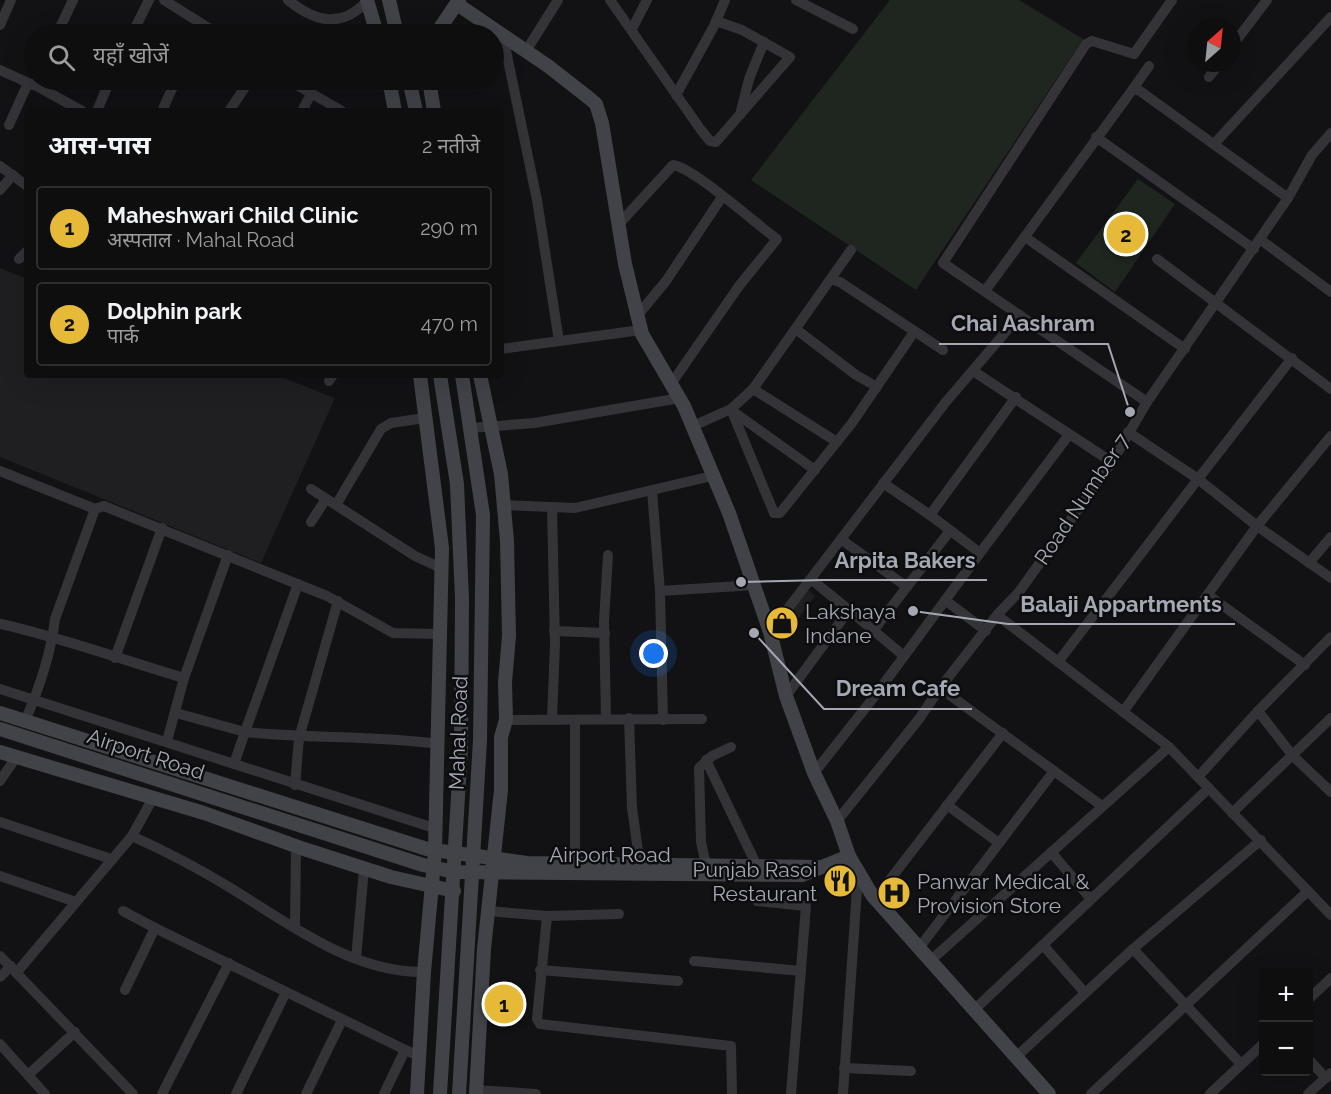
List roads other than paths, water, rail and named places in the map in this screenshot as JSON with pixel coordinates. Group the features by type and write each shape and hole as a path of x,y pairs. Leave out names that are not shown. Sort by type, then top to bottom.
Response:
{"street":[{"path":"0,25 11,0"},
{"path":"61,24 72,0"},
{"path":"137,24 149,0"},
{"path":"164,0 194,24"},
{"path":"288,0 319,19 336,20 355,15 367,0"},
{"path":"367,0 374,24"},
{"path":"389,0 395,24"},
{"path":"526,51 558,0"},
{"path":"610,0 710,141 720,141 790,57 764,42 716,21"},
{"path":"632,29 647,0"},
{"path":"676,95 725,0"},
{"path":"796,0 853,28"},
{"path":"1147,402 943,263 1086,44 1092,41 1134,54 1172,0"},
{"path":"1241,34 1267,0"},
{"path":"443,24 458,2 487,24"},
{"path":"1215,143 1331,17"},
{"path":"504,37 596,104 602,123 625,264 641,330 680,398 729,513 770,632 786,696 814,772 858,874 875,899 1049,1094"},
{"path":"504,41 535,191 559,341"},
{"path":"739,118 749,79 764,42"},
{"path":"985,291 1149,66"},
{"path":"0,70 24,79"},
{"path":"1209,77 1213,72"},
{"path":"1133,89 1140,91 1215,143 1288,198"},
{"path":"9,125 29,90"},
{"path":"47,90 77,108"},
{"path":"98,108 106,90"},
{"path":"163,108 172,90"},
{"path":"231,108 243,90"},
{"path":"304,90 337,108"},
{"path":"391,90 394,108"},
{"path":"411,90 415,108"},
{"path":"431,90 434,108"},
{"path":"304,108 311,94"},
{"name":"Road Number 7","path":"837,821 912,728 997,615 1019,591 1112,462 1147,402 1218,303 1288,198 1312,155 1331,133"},
{"path":"1096,137 1331,292"},
{"path":"619,224 673,165 679,166 777,239 739,286 671,384"},
{"path":"0,166 24,184"},
{"path":"0,190 13,175"},
{"path":"637,316 666,280 722,198"},
{"path":"1025,237 1185,349"},
{"path":"693,426 731,409 753,389 833,280 852,250"},
{"path":"1156,259 1331,389"},
{"path":"833,280 840,282 943,350"},
{"path":"770,632 812,580 883,483 1020,315"},
{"path":"504,349 641,330"},
{"path":"797,330 848,369 877,387"},
{"path":"731,409 774,513 780,513 837,442 914,332"},
{"path":"1058,662 1292,358"},
{"path":"973,371 1016,398 1068,436 1112,462"},
{"path":"417,1094 424,972 435,851 442,548 420,378"},
{"name":"Mahal Road","path":"440,378 457,484 462,599 461,747 441,1094"},
{"name":"Mahal Road","path":"459,1094 469,920 474,875 473,856 480,740 483,515 463,378"},
{"path":"481,378 493,426 504,505 509,636 505,682 506,720 501,737 501,790 488,911 476,1092 536,1094"},
{"path":"753,389 837,442"},
{"path":"471,428 534,423 680,398"},
{"path":"930,515 1016,398"},
{"path":"731,409 815,470"},
{"path":"336,505 381,429 392,423 425,418"},
{"path":"1128,432 1197,479 1257,526 1331,578"},
{"path":"814,772 904,656 1068,436"},
{"path":"1123,712 1257,526 1331,436"},
{"path":"0,471 95,509 104,506 228,555 338,601 393,633 440,634"},
{"path":"504,505 575,508 712,476"},
{"path":"883,483 980,553"},
{"path":"311,489 415,556 441,568"},
{"path":"652,491 660,591 663,720"},
{"path":"311,522 326,499"},
{"path":"552,507 554,631 552,719"},
{"path":"25,721 34,699 56,619 95,509"},
{"path":"115,658 162,528"},
{"path":"873,631 950,532"},
{"path":"1310,563 1331,537"},
{"path":"842,540 907,587"},
{"path":"167,741 184,678 228,555"},
{"path":"606,718 605,633 608,555"},
{"path":"812,580 904,656"},
{"path":"234,764 298,584"},
{"path":"660,591 755,585"},
{"path":"1208,595 1305,665"},
{"path":"945,600 986,631"},
{"path":"295,784 299,738 338,601"},
{"path":"786,696 849,610"},
{"path":"997,615 1168,747 1261,840 1331,915"},
{"path":"1,624 53,636 115,658 184,678"},
{"path":"554,631 605,633"},
{"path":"1198,777 1258,711 1331,637"},
{"path":"940,688 1102,806"},
{"path":"0,689 434,828 457,832"},
{"path":"1258,711 1293,756 1331,792"},
{"name":"Airport Road","path":"0,713 435,851 494,860 575,864 706,866 756,864 826,867"},
{"path":"176,713 245,732 299,738 375,738 438,744"},
{"path":"506,720 552,719 575,722 606,718 702,719"},
{"path":"629,718 632,808 640,865"},
{"path":"1233,813 1331,718"},
{"path":"575,722 575,864"},
{"name":"Airport Road","path":"0,729 434,868 454,872 474,875 802,875 826,867"},
{"path":"875,899 1003,733"},
{"path":"706,866 701,842 697,776 699,768 706,760 731,747"},
{"path":"930,961 1168,747"},
{"path":"0,752 204,813 364,869 454,891"},
{"path":"0,781 17,756"},
{"path":"706,760 756,864"},
{"path":"919,948 1054,771"},
{"path":"974,1010 1209,788"},
{"path":"0,976 14,969 76,902 132,836 153,798"},
{"path":"947,805 999,843"},
{"path":"0,822 111,859"},
{"path":"132,836 180,858 295,927 356,959 376,967 424,972"},
{"path":"1016,1057 1133,949 1261,840"},
{"path":"295,927 296,847"},
{"path":"1051,852 1091,899"},
{"path":"826,867 849,856"},
{"path":"356,959 364,869"},
{"path":"843,1094 858,874"},
{"path":"0,876 76,902"},
{"path":"1091,1094 1308,891"},
{"path":"757,901 806,906 791,1094"},
{"path":"123,911 405,1050 420,1057 442,1062"},
{"path":"488,911 547,916 620,914"},
{"path":"547,916 540,970 537,1019 540,1024 731,1046 732,1094"},
{"path":"125,990 155,928"},
{"path":"1043,945 1085,993"},
{"path":"1133,949 1241,1064"},
{"path":"0,956 133,1094"},
{"path":"694,961 801,971"},
{"path":"162,1094 229,963"},
{"path":"540,970 678,981"},
{"path":"1313,995 1331,978"},
{"path":"236,1094 286,992"},
{"path":"306,1094 342,1020"},
{"path":"28,1076 75,1032"},
{"path":"0,1044 45,1094"},
{"path":"1210,1094 1259,1047"},
{"path":"384,1094 405,1050"},
{"path":"1308,1094 1328,1075 1313,1063"},
{"path":"844,1068 911,1071"}],"place":[{"name":"Dolphin park","path":"1126,234"},
{"name":"Chai Aashram","path":"1130,412"},
{"name":"Arpita Bakers","path":"741,582"},
{"name":"Balaji Appartments","path":"913,611"},
{"name":"Lakshaya Indane","path":"782,623"},
{"name":"Dream Cafe","path":"754,633"},
{"name":"Punjab Rasoi Restaurant","path":"840,881"},
{"name":"Panwar Medical & Provision Store","path":"894,893"},
{"name":"Maheshwari Child Clinic","path":"504,1004"}]}
